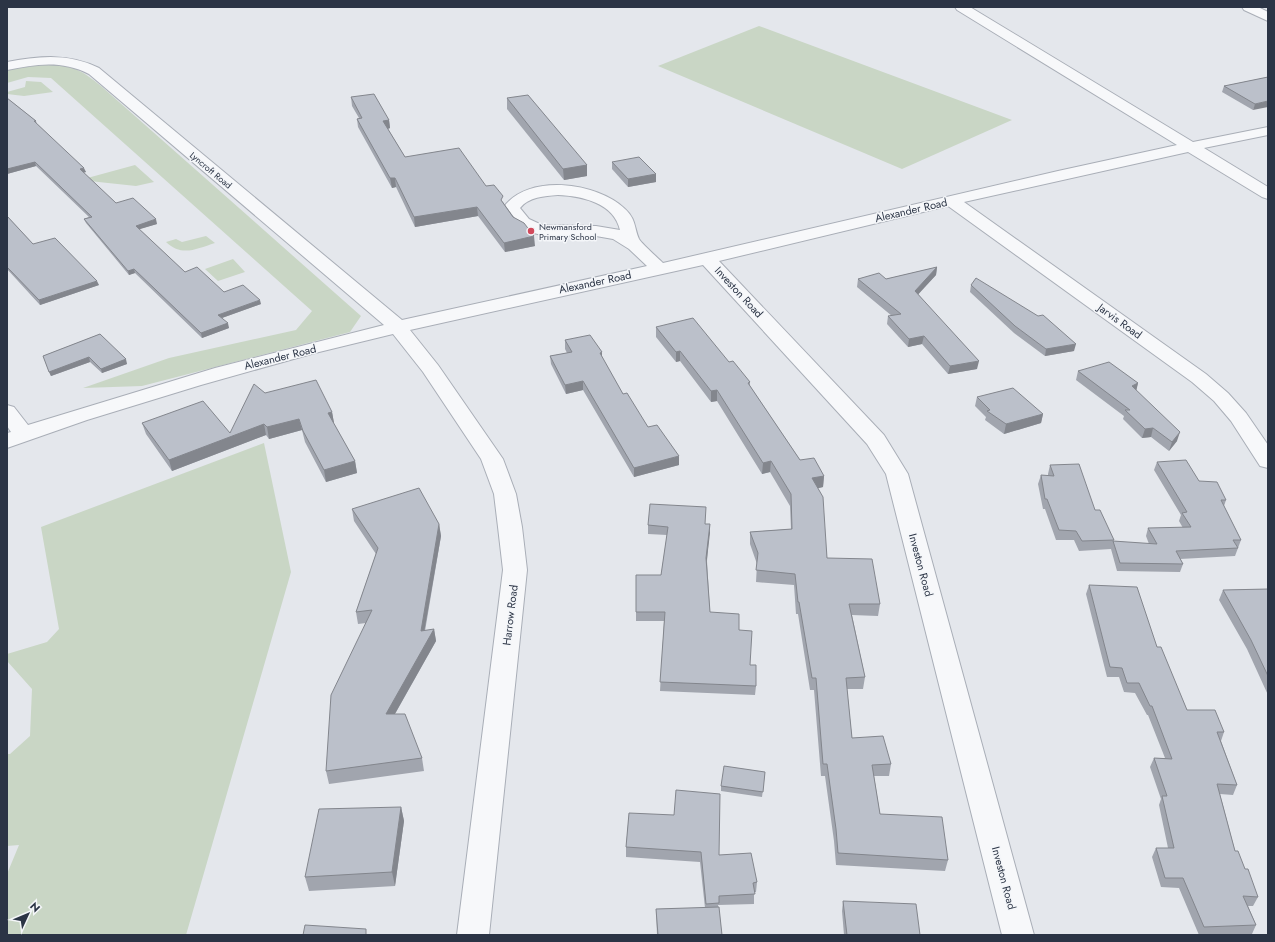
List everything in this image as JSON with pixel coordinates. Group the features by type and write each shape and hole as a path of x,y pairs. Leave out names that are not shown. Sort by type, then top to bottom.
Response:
{"street":[{"path":"961,7 1268,194"},
{"path":"1248,7 1268,17"},
{"name":"Lyncroft Road","path":"7,66 48,60 66,60 85,65 94,71 398,327"},
{"name":"Alexander Road","path":"15,438 128,399 253,363 398,327 707,258 1190,146 1268,131"},
{"path":"631,240 625,218 616,209 604,201 587,193 571,191 544,191 523,197 513,204 511,208 523,223 531,228 546,230 596,231 618,234 631,240 658,268"},
{"name":"Jarvis Road","path":"952,200 1199,378 1221,397 1239,416 1268,461"},
{"name":"Investon Road","path":"707,258 876,440 897,474 1018,935"},
{"name":"Harrow Road","path":"398,327 431,368 492,459 505,494 510,527 515,570 472,935"},
{"path":"7,411 15,438"}],"green space":[{"path":"759,26 1012,120 902,169 658,66"},
{"path":"51,63 78,70 101,86 361,316 350,332 142,386 83,388 169,358 296,330 312,311 51,78 28,77 7,83 7,70"},
{"path":"26,81 41,82 53,92 24,96 7,94 7,92 25,87"},
{"path":"135,165 154,182 136,186 80,180"},
{"path":"206,236 215,243 195,249 184,250 172,247 166,242 176,239 182,242"},
{"path":"233,259 245,272 218,281 205,269"},
{"path":"264,443 291,572 186,935 7,935 7,874 19,845 7,846 7,754 10,754 30,736 32,689 7,661 7,654 47,642 59,629 41,527"}],"building":[{"path":"1268,77 1268,101 1255,104 1224,86"},
{"path":"374,94 389,120 383,121 405,157 459,148 486,186 494,185 503,196 501,200 513,217 524,223 534,236 504,243 477,207 414,217 395,178 390,178 357,119 362,118 351,97"},
{"path":"528,95 587,165 563,169 507,98"},
{"path":"7,98 36,121 34,121 84,168 80,169 116,203 133,198 156,219 136,226 185,272 197,267 224,292 243,285 260,300 218,315 228,323 201,333 134,269 128,271 84,219 92,217 35,162 7,169"},
{"path":"639,157 656,174 628,179 612,162"},
{"path":"7,216 33,244 55,238 97,281 39,300 7,267"},
{"path":"937,267 915,291 979,361 950,366 924,336 909,339 888,316 901,314 858,279 879,273 886,279"},
{"path":"976,278 1038,316 1043,315 1076,344 1046,349 1015,326 971,285"},
{"path":"693,318 729,362 733,361 750,382 748,383 800,460 814,458 824,476 812,478 823,497 827,558 872,559 880,604 849,604 865,677 846,678 852,738 883,736 891,764 872,765 880,814 942,817 948,860 838,853 827,764 823,764 816,678 812,678 798,602 795,574 756,570 758,553 750,532 792,529 791,494 771,461 763,463 717,390 711,391 680,351 676,352 656,327"},
{"path":"100,334 126,359 101,369 89,357 49,372 43,356"},
{"path":"590,335 602,352 600,353 623,394 627,393 648,427 657,425 679,456 634,468 583,381 565,385 550,356 572,352 565,340"},
{"path":"1109,362 1138,383 1132,386 1180,432 1172,442 1153,428 1145,429 1125,410 1130,410 1078,371"},
{"path":"316,380 332,412 328,413 355,461 324,470 303,431 299,419 267,427 264,424 169,460 142,423 203,401 230,433 254,384 265,393"},
{"path":"1013,388 1043,414 1006,424 987,411 990,410 977,397"},
{"path":"1186,460 1199,481 1217,482 1226,500 1221,500 1241,540 1233,540 1238,548 1176,551 1183,564 1120,563 1113,541 1157,544 1148,528 1191,527 1182,513 1187,512 1157,462"},
{"path":"1079,464 1095,510 1100,510 1114,540 1082,541 1076,531 1059,530 1047,499 1045,499 1041,475 1054,476 1050,465"},
{"path":"419,488 439,524 421,631 434,629 386,714 405,714 422,758 326,771 331,695 372,610 356,612 378,548 352,509"},
{"path":"650,504 706,507 705,524 710,524 706,558 710,612 739,614 739,630 752,631 750,665 756,665 756,686 660,682 665,612 636,612 636,575 661,575 668,527 648,525"},
{"path":"1089,585 1137,587 1157,647 1161,647 1187,710 1215,710 1224,732 1217,732 1237,785 1217,784 1235,851 1238,851 1245,869 1248,869 1258,897 1243,896 1256,925 1204,927 1183,878 1165,878 1156,848 1174,848 1162,796 1167,796 1154,758 1172,759 1152,706 1150,706 1139,683 1127,683 1122,668 1110,667"},
{"path":"1268,589 1268,676 1251,640 1223,590"},
{"path":"724,766 765,772 763,792 721,786"},
{"path":"676,790 720,794 719,855 751,853 757,882 753,883 755,894 719,896 719,903 706,904 701,852 626,847 629,813 674,815"},
{"path":"401,807 392,872 305,877 319,809"},
{"path":"843,901 916,904 920,935 847,935"},
{"path":"719,907 722,935 658,935 656,909"},
{"path":"305,925 366,929 366,935 303,935"}],"place":[{"name":"Newmansford Primary School","path":"531,231"}]}
